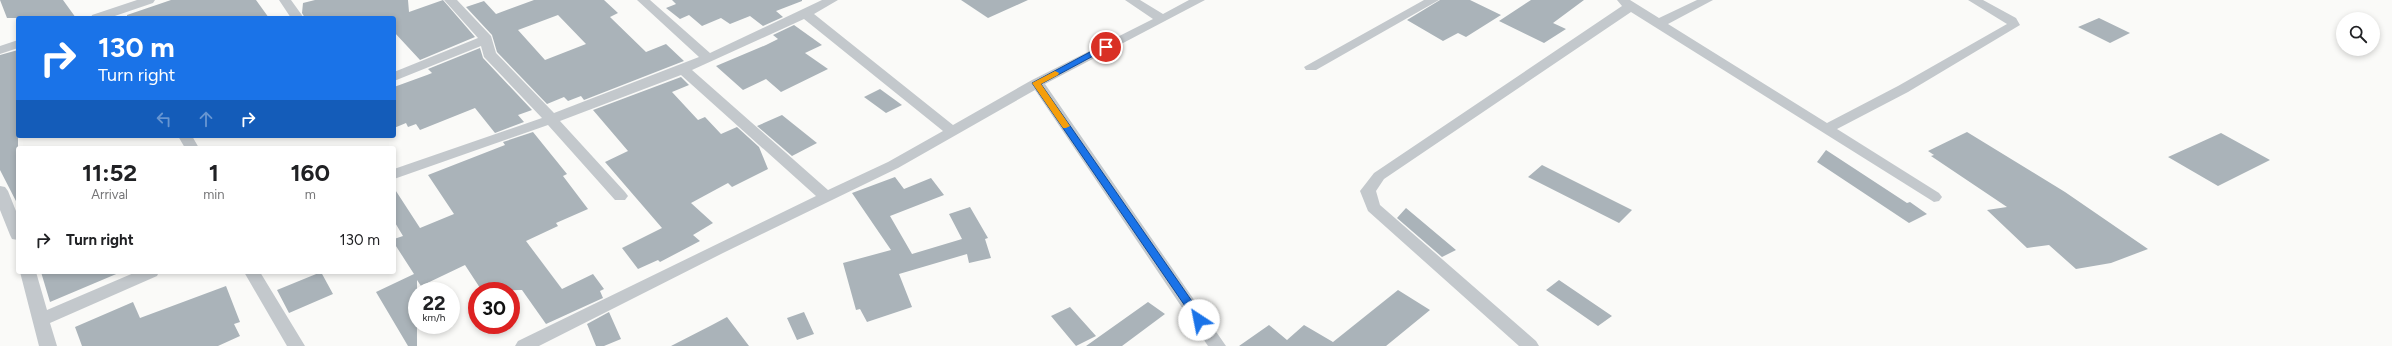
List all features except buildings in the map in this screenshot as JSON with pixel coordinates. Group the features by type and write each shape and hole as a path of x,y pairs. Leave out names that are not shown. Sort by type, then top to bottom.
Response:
{"street":[{"path":"285,0 297,16"},
{"path":"450,0 486,39 490,54 501,68 512,76 620,196"},
{"path":"643,0 708,57"},
{"path":"396,173 550,119 683,69 806,14 832,0"},
{"path":"1132,0 1161,18"},
{"path":"524,346 717,249 893,165 1037,83 1161,18 1199,0"},
{"path":"1311,67 1433,0"},
{"path":"1660,24 1707,0"},
{"path":"1827,129 1903,89 2014,25 2012,21 1974,0"},
{"path":"115,15 143,1"},
{"path":"1530,346 1373,207 1368,192 1379,176 1627,3 1934,197"},
{"path":"806,14 952,131"},
{"path":"396,76 486,39"},
{"path":"0,50 16,45"},
{"path":"683,69 827,197"},
{"path":"1037,83 1217,346"},
{"path":"0,191 16,226"},
{"path":"28,274 48,346"},
{"path":"40,320 146,274"},
{"path":"253,274 296,346"}],"slow traffic":[{"path":"1055,73 1037,83 1066,126"}],"route":[{"path":"1106,47 1037,83 1199,320"}]}
